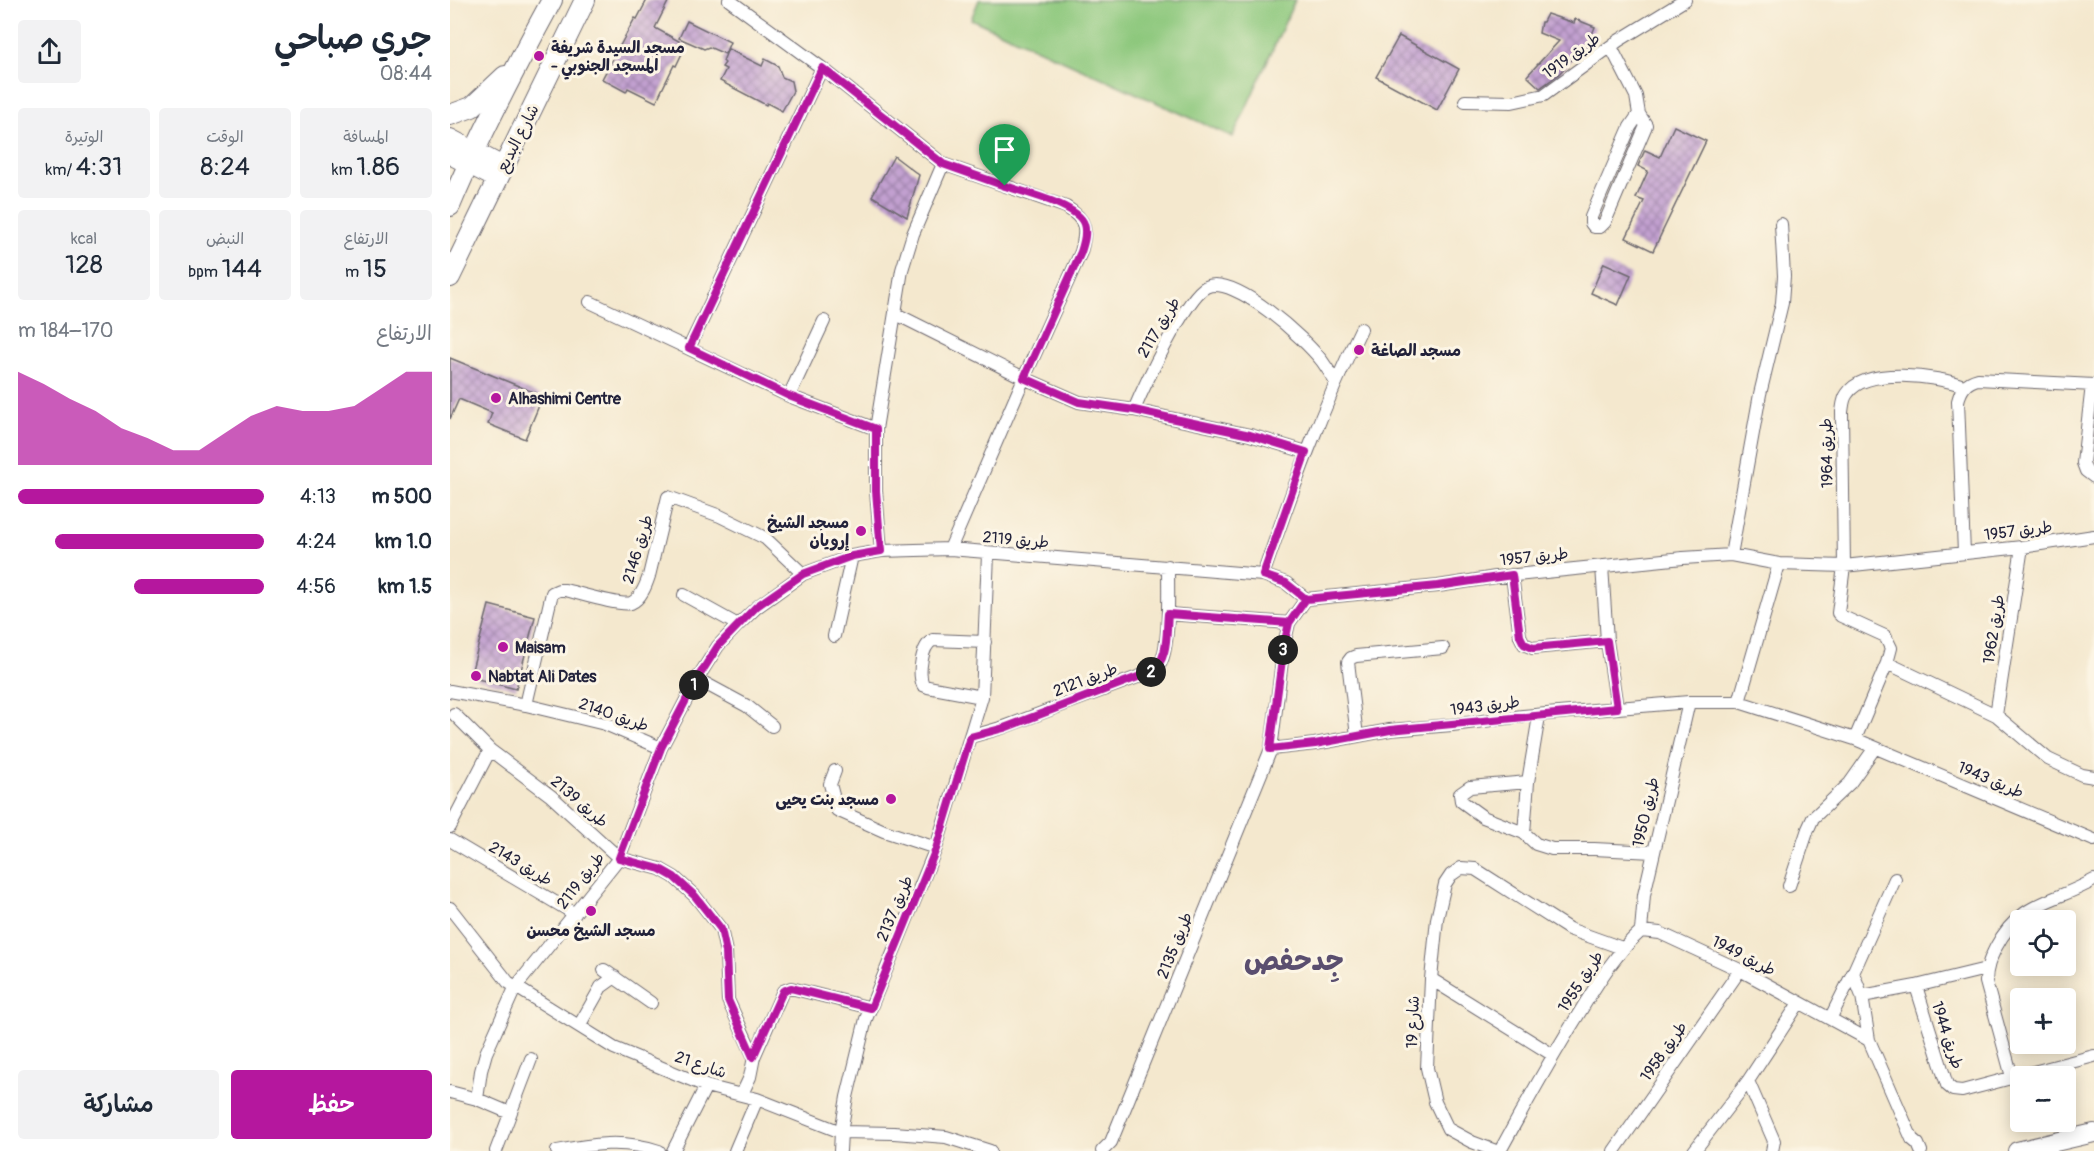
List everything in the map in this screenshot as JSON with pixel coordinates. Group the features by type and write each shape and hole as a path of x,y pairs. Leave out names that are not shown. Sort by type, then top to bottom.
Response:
{"main road":[{"name":"شارع البديع","path":"450,206 516,66 552,0"},
{"name":"شارع البديع","path":"450,277 585,0"},
{"path":"450,116 472,107 516,66"}],"street":[{"path":"729,0 822,68 943,164 1066,207 1084,222 1085,236 1081,252 950,549"},
{"name":"طريق 1919","path":"1465,100 1512,102 1544,95 1611,47 1685,0"},
{"path":"1611,47 1636,96 1639,114 1646,128 1605,222 1600,227 1594,227 1591,217 1630,127 1639,114"},
{"path":"689,348 822,68"},
{"path":"450,138 471,158 499,173"},
{"path":"450,155 471,158"},
{"path":"881,551 876,491 876,429 902,270 913,234 943,164"},
{"path":"1731,555 1760,394 1782,303 1784,282 1781,224"},
{"name":"طريق 2117","path":"1134,410 1149,374 1190,304 1200,291 1216,284 1229,287 1263,306 1311,348 1335,381"},
{"path":"590,302 789,396 876,429"},
{"path":"896,314 1024,378 1079,402 1134,410 1250,435 1306,452"},
{"path":"789,396 824,321"},
{"path":"1263,575 1306,452 1335,381 1361,328"},
{"name":"طريق 1964","path":"1844,566 1842,412 1845,396 1851,388 1872,377 1936,377 1964,386 1971,381 1978,380 2093,385 2084,463 2086,471 2094,477"},
{"path":"1964,386 1958,401 1964,553"},
{"name":"طريق 2146","path":"526,705 552,593 565,590 621,603 630,603 638,598 649,576 668,497 720,516 765,538 803,574"},
{"name":"طريق 1957","path":"1306,599 1683,558 1731,555 1779,564 1844,566 2022,547 2094,536"},
{"name":"طريق 1962","path":"1996,715 2022,547"},
{"name":"طريق 2119","path":"477,1099 486,1053 515,988 619,858 661,748 697,679 718,646 757,606 803,574 852,556 881,551 950,549 988,554 1263,575 1286,583 1306,599"},
{"name":"طريق 2137","path":"840,1151 841,1132 850,1087 871,1008 936,849 982,697 988,554"},
{"path":"834,636 852,556"},
{"path":"1739,702 1779,564"},
{"name":"طريق 2121","path":"970,737 1004,728 1157,668 1162,661 1168,614 1168,566"},
{"path":"1602,566 1607,641 1617,708"},
{"path":"1844,566 1838,613 1885,636 1891,648 1887,663 1854,739"},
{"path":"1512,575 1520,636 1524,644 1533,648 1607,641"},
{"path":"684,595 738,625"},
{"path":"1270,749 1289,623 1306,599"},
{"path":"1168,614 1289,623"},
{"path":"982,697 928,687 923,685 920,679 925,647 929,642 933,640 985,642"},
{"path":"1357,736 1348,662 1351,658 1443,648"},
{"path":"1887,663 1996,715 2048,759 2082,775 2094,777"},
{"path":"697,679 747,706 772,726"},
{"name":"طريق 2140","path":"450,692 526,705 605,724 661,748"},
{"name":"طريق 1943","path":"1270,749 1390,730 1689,702 1739,702 1854,739 2094,840"},
{"name":"طريق 1950","path":"1641,931 1642,904 1689,702"},
{"name":"طريق 2139","path":"451,715 490,750 551,796 619,858 660,869 674,877 695,896 721,929 726,952 728,1000 753,1057"},
{"path":"1524,833 1528,782 1539,716"},
{"name":"طريق 2135","path":"1107,1148 1270,749"},
{"path":"1789,886 1813,818 1850,783 1874,749"},
{"path":"450,827 490,750"},
{"path":"835,771 830,784 837,810 885,831 936,849"},
{"path":"1528,782 1470,786 1460,794 1464,805 1483,817 1524,833 1536,844 1552,849 1653,852"},
{"name":"طريق 2143","path":"450,840 575,914"},
{"name":"شارع 19","path":"1498,1151 1472,1142 1448,1129 1435,1102 1427,1068 1431,979 1437,919 1445,884 1451,875 1461,868 1475,869 1569,929 1622,948"},
{"path":"1830,1019 1894,879"},
{"path":"2010,1070 1986,982 1986,969 2002,936 2022,913 2094,879"},
{"name":"شارع 21","path":"450,908 515,988 614,1048 706,1086 757,1099 841,1132 946,1137 990,1151"},
{"name":"طريق 1955","path":"1498,1151 1605,971 1622,948 1641,931"},
{"name":"طريق 1949","path":"1641,931 1660,933 1740,970 1869,1040"},
{"path":"1862,996 1986,969"},
{"name":"طريق 1958","path":"1614,1151 1740,970"},
{"path":"579,1026 609,973 651,1003"},
{"path":"1853,973 1862,996 1869,1040 1912,1145 1918,1144 1921,1151"},
{"path":"1431,979 1553,1055"},
{"name":"طريق 1944","path":"1916,986 1947,1084 1953,1090 1962,1091 2010,1078"},
{"path":"742,1094 750,1077 753,1057 783,991 791,988 871,1008"},
{"path":"1694,1151 1748,1081 1799,1003"},
{"name":"طريق 1944","path":"2055,1066 2094,1056"},
{"path":"496,1151 531,1059"},
{"path":"1748,1081 1774,1141 1772,1151"},
{"path":"673,1151 706,1086"},
{"path":"450,1092 477,1099 510,1113"},
{"path":"735,1151 757,1099"},
{"path":"2017,1151 2094,1133"},
{"path":"557,1151 584,1144 622,1143 659,1151"}],"green space":[{"path":"979,0 1295,0 1233,137 971,19"}],"building":[{"path":"647,0 669,0 655,28 686,45 656,102 628,88 626,92 602,79"},
{"path":"1547,14 1574,23 1575,19 1595,27 1585,52 1580,50 1558,75 1540,88 1527,76 1559,41 1539,33 1541,22"},
{"path":"687,21 730,42 725,54 709,47 704,49 679,38"},
{"path":"1399,36 1459,69 1437,110 1376,77"},
{"path":"728,49 762,66 765,59 778,66 782,77 791,81 793,91 782,111 720,81 726,69 722,67"},
{"path":"1674,126 1706,141 1653,251 1626,238 1644,201 1636,198 1648,171 1638,166 1645,150 1660,157"},
{"path":"894,156 919,175 907,217 872,196"},
{"path":"1604,263 1631,275 1618,305 1591,293"},
{"name":"Alhashimi Centre","path":"450,358 543,396 525,439 488,424 492,413 459,399 450,419"},
{"name":"Maisam","path":"489,605 535,617 516,689 470,677"}],"place":[{"name":"مسجد السيدة شريفة - المسجد الجنوبي","path":"539,56"},
{"name":"مسجد الصاغة","path":"1359,350"},
{"name":"Alhashimi Centre","path":"496,398"},
{"name":"مسجد الشيخ إرويان","path":"861,531"},
{"name":"Maisam","path":"503,647"},
{"name":"Nabtat Ali Dates","path":"476,676"},
{"name":"مسجد بنت يحيى","path":"891,799"},
{"name":"مسجد الشيخ محسن","path":"591,911"}],"district":[{"name":"جِدحفص","path":"1294,960"}],"route":[{"path":"1005,186 943,164 822,68 689,348 789,396 876,429 876,491 881,551 852,556 803,574 757,606 718,646 697,679 661,748 619,858 660,869 674,877 695,896 721,929 726,952 728,1000 753,1057 783,991 791,988 871,1008 936,849 970,737 1004,728 1151,672 1162,661 1168,614 1289,623 1306,599 1438,586 1512,575 1520,636 1524,644 1533,648 1607,641 1617,708 1390,730 1315,744 1270,749 1289,623 1297,610 1306,599 1286,583 1263,575 1306,452 1250,435 1134,410 1079,402 1024,378 1081,252 1085,236 1084,222 1066,207 1005,186"}]}
